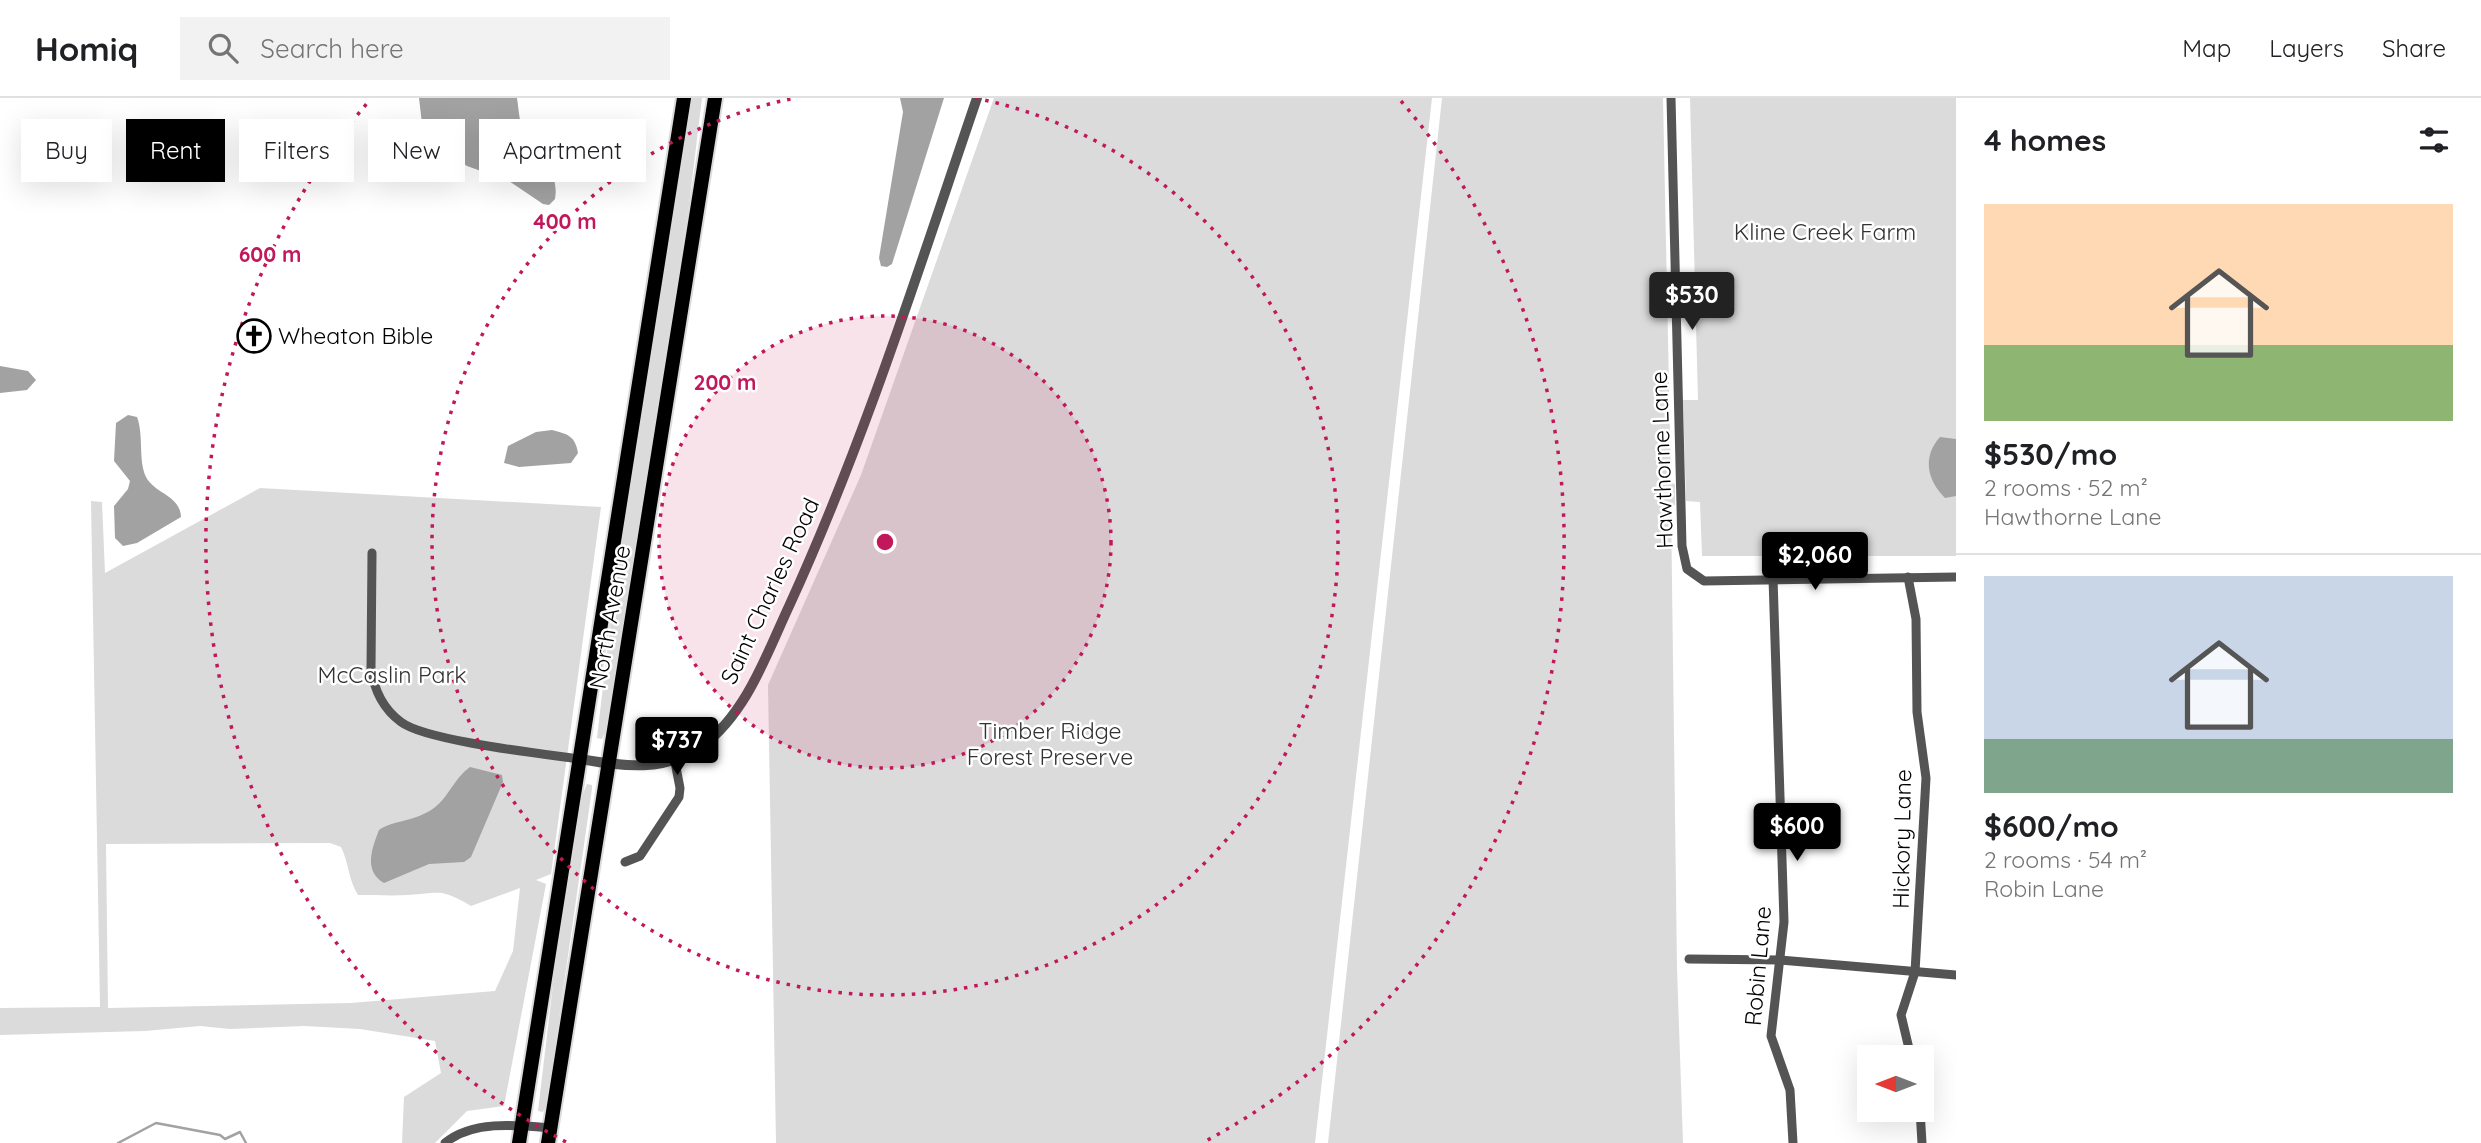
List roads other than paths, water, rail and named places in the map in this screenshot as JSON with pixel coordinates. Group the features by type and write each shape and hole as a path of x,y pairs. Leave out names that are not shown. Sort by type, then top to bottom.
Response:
{"main road":[{"name":"North Avenue","path":"519,1143 684,98"},
{"name":"North Avenue","path":"549,1135 715,98"}],"street":[{"name":"Saint Charles Road","path":"372,553 371,668 374,686 384,707 403,724 430,733 580,760 641,766 675,762 709,741 738,707 809,562 859,441 977,98"},
{"name":"Hawthorne Lane","path":"1671,98 1682,546 1687,569 1704,581 1773,578"},
{"name":"Hickory Lane","path":"1908,577 1916,619 1917,712 1926,778 1915,972 1901,1015 1908,1045"},
{"path":"1773,578 1956,578"},
{"name":"Robin Lane","path":"1773,578 1784,902 1771,1036 1790,1090 1793,1143"},
{"path":"625,862 640,856 679,797 675,762"},
{"path":"1689,960 1780,960 1956,975"},
{"path":"1921,1122 1922,1143"},
{"path":"445,1143 462,1132 522,1125 549,1135"}],"waterway":[{"path":"118,1143 156,1123 220,1135 225,1139 240,1132 246,1143"}],"place":[{"name":"Wheaton Bible","path":"254,336"}],"park label":[{"name":"Kline Creek Farm","path":"1825,232"},
{"name":"McCaslin Park","path":"392,675"},
{"name":"Timber Ridge Forest Preserve","path":"1050,744"}]}
